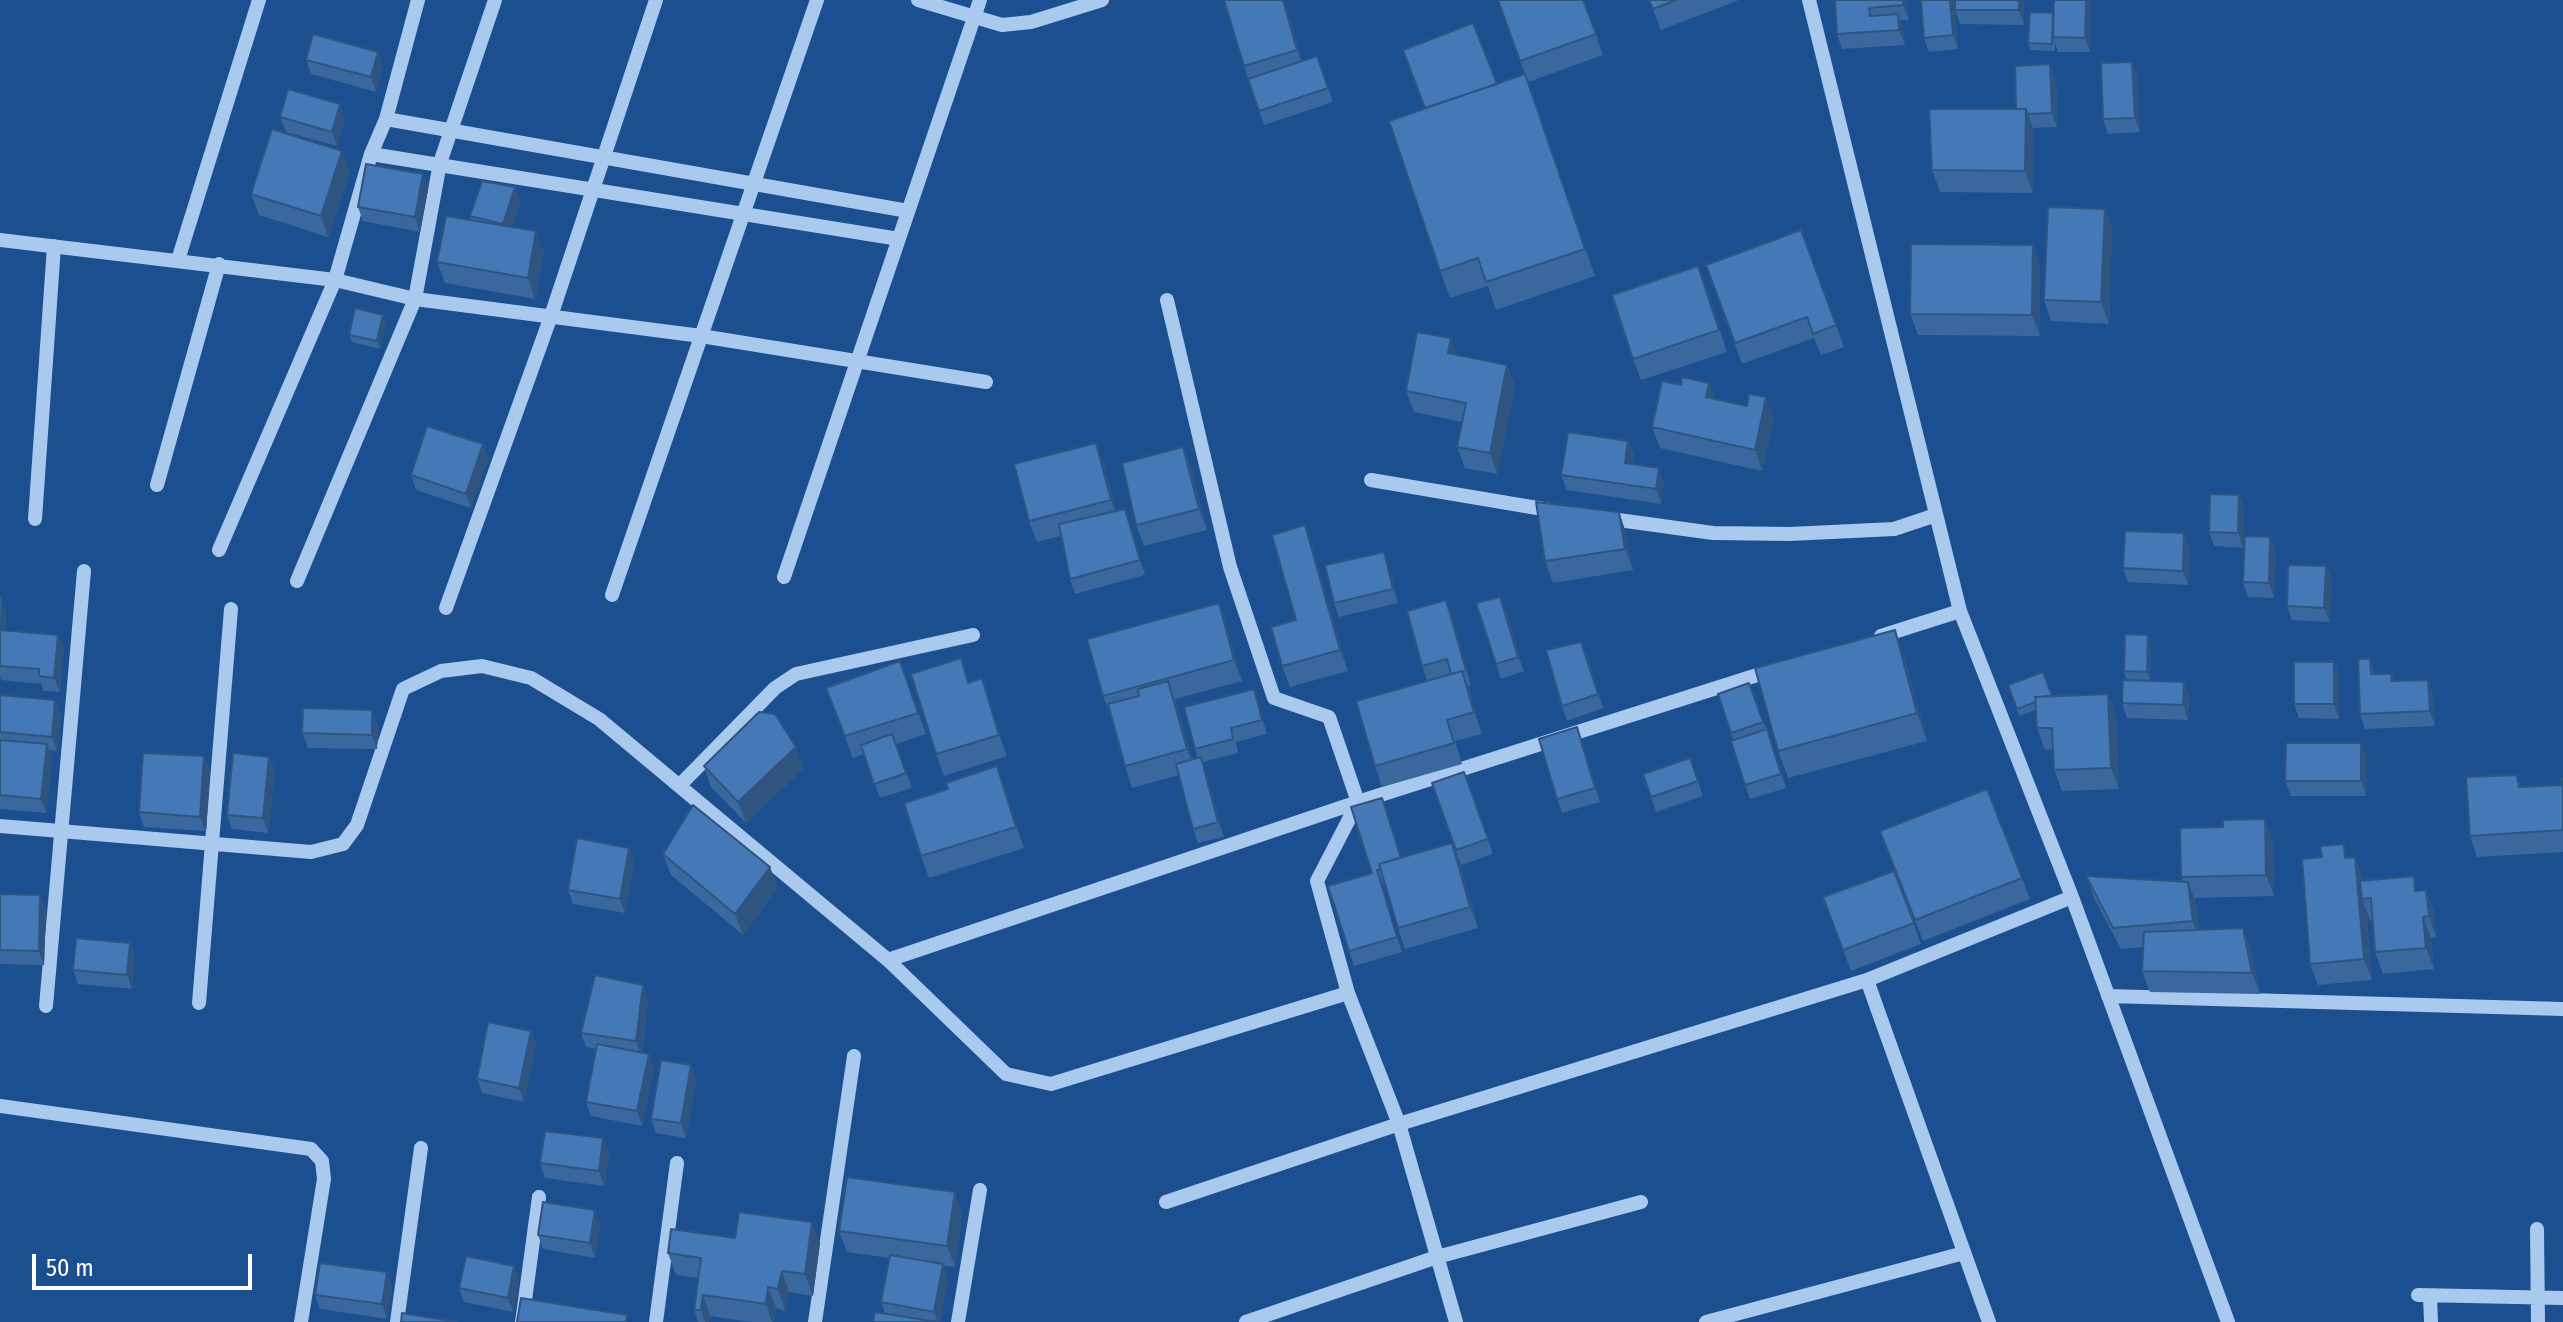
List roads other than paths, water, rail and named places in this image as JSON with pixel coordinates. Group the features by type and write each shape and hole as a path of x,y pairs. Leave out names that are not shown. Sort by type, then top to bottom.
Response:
{"street":[{"path":"178,260 259,0"},
{"path":"219,550 335,280 371,154 386,119 418,0"},
{"path":"297,581 415,299 440,163 495,0"},
{"path":"446,608 551,316 591,188 656,0"},
{"path":"612,595 817,0"},
{"path":"918,0 973,20 1002,25 1031,22 1102,0"},
{"path":"784,577 980,0"},
{"path":"1809,0 1960,611 2072,897 2228,1322"},
{"path":"386,119 908,211"},
{"path":"371,154 899,239"},
{"path":"0,240 335,280 415,299 701,336 986,382"},
{"path":"35,519 54,246"},
{"path":"157,485 219,264"},
{"path":"1167,300 1230,567 1274,698 1329,717 1358,802 1317,881 1348,993 1399,1124 1456,1322"},
{"path":"1371,480 1713,533 1790,534 1894,529 1936,515"},
{"path":"46,1006 84,571"},
{"path":"199,1003 231,609"},
{"path":"1870,640 1960,611"},
{"path":"679,786 775,688 796,674 973,635"},
{"path":"888,960 1358,802 1794,664"},
{"path":"0,826 311,852 343,844 357,825 403,689 441,671 482,666 531,678 599,719 888,960 1006,1074 1051,1084 1348,993"},
{"path":"1166,1202 1399,1124 1867,980 2072,897"},
{"path":"1867,980 1989,1322"},
{"path":"2108,996 2563,1009"},
{"path":"815,1322 854,1056"},
{"path":"0,1106 311,1149 322,1161 324,1179 301,1322"},
{"path":"397,1322 421,1148"},
{"path":"656,1322 677,1163"},
{"path":"958,1322 980,1190"},
{"path":"522,1322 539,1197"},
{"path":"1246,1322 1437,1257 1641,1202"},
{"path":"2537,1229 2538,1322"},
{"path":"1706,1322 1964,1253"},
{"path":"2431,1322 2424,1296 2563,1298"}]}
